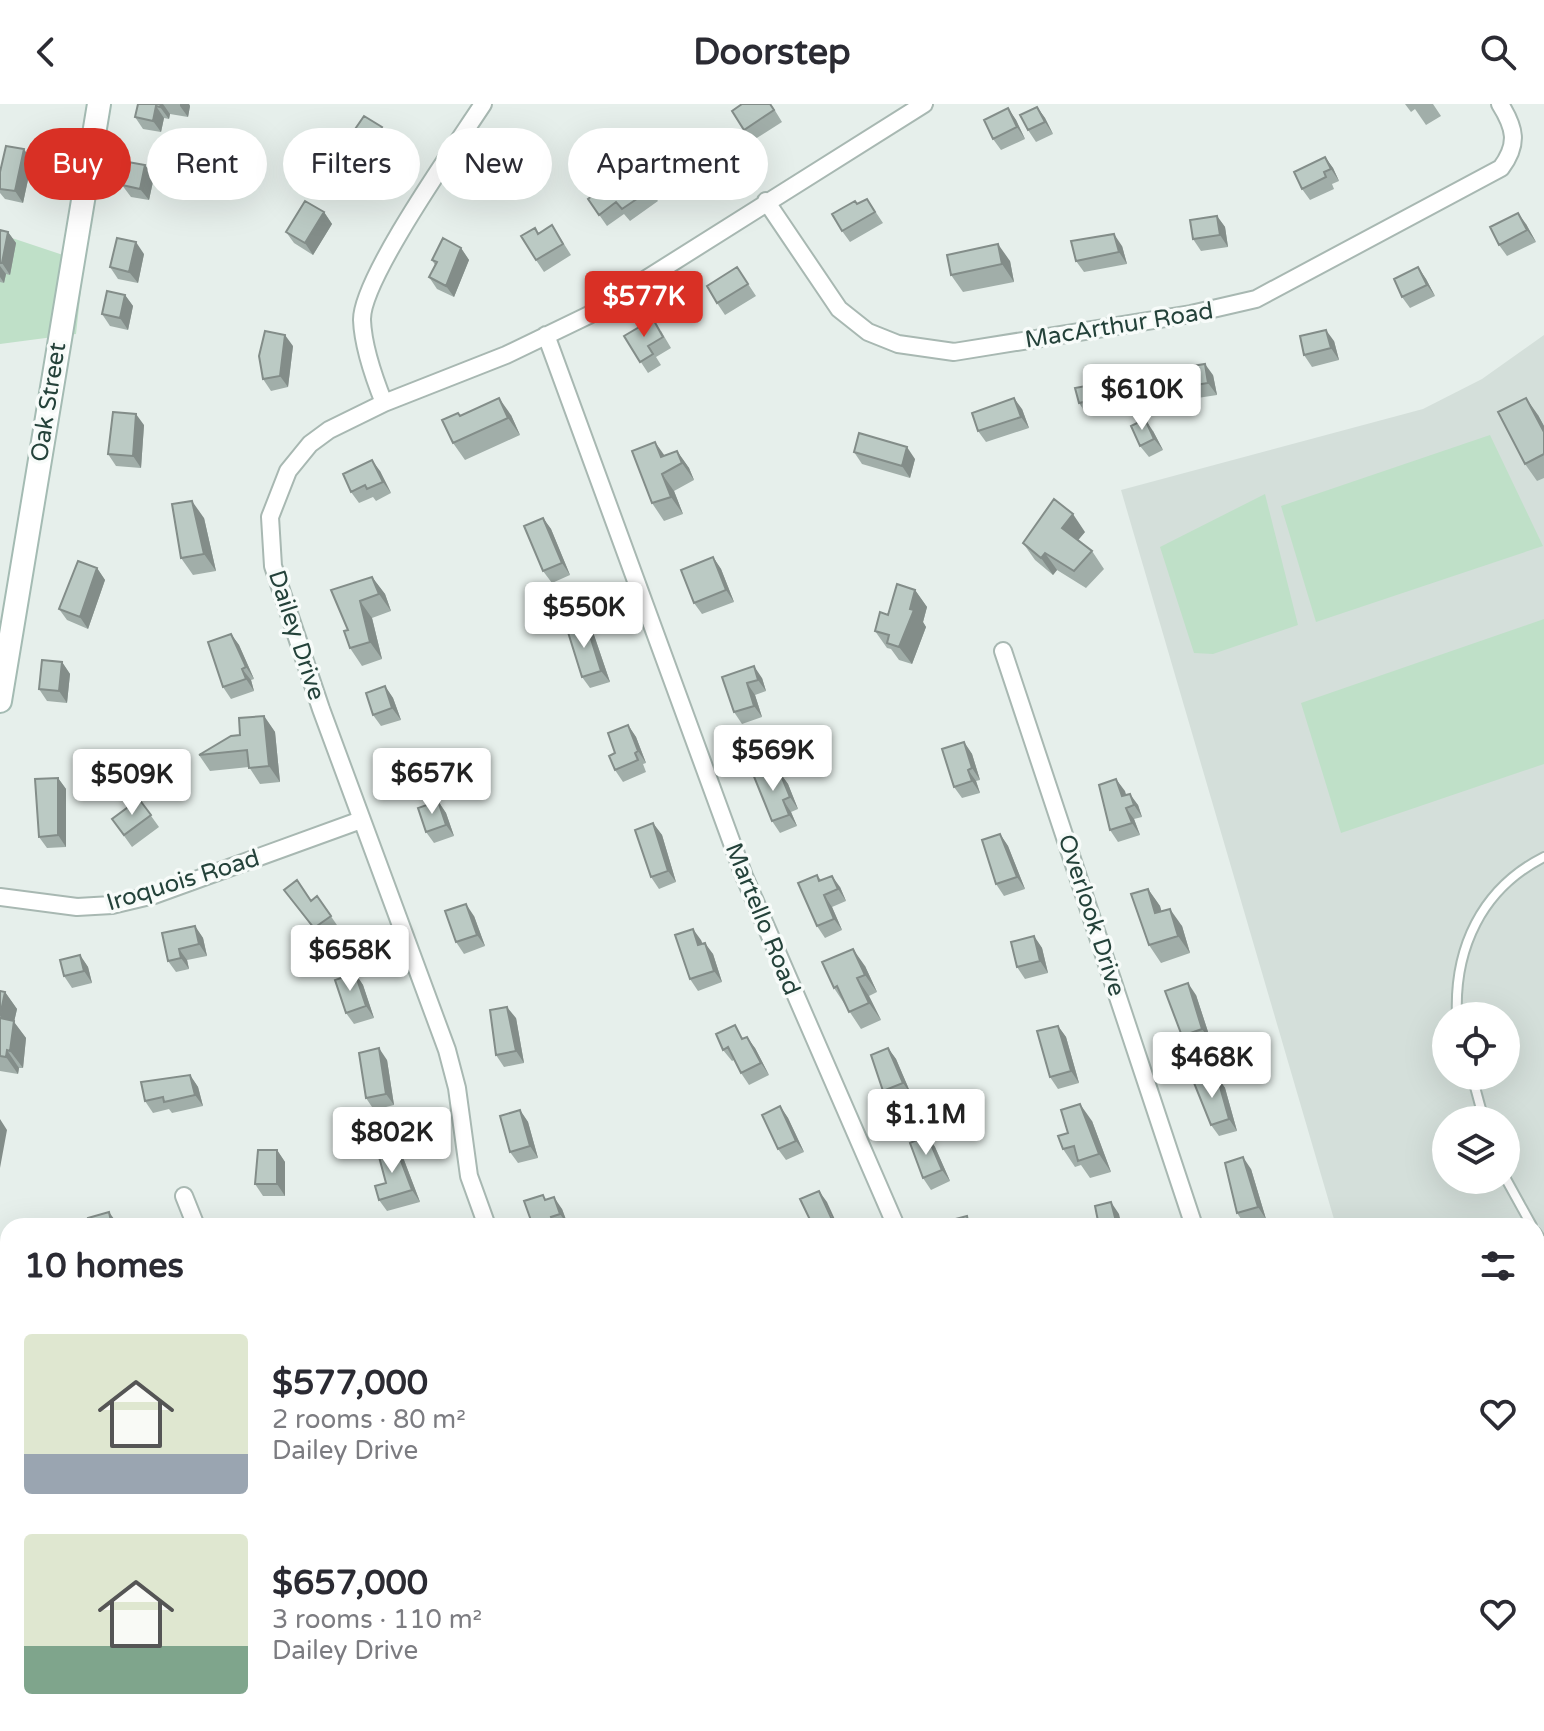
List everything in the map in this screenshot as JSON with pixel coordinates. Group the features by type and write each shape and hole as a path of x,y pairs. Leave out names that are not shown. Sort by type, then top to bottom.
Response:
{"main road":[{"name":"Oak Street","path":"0,701 99,104"}],"street":[{"path":"384,403 374,377 362,318 368,292 396,240 483,104"},
{"name":"Dailey Drive","path":"484,1218 469,1176 457,1088 447,1050 361,820 273,566 270,517 288,471 310,444 329,430 384,403 506,355 589,315 924,104"},
{"name":"MacArthur Road","path":"766,201 839,309 868,332 898,344 954,352 1191,314 1256,299 1505,163 1514,135 1500,104"},
{"name":"Martello Road","path":"546,335 744,876 893,1218"},
{"name":"Overlook Drive","path":"1003,651 1191,1218"},
{"name":"Iroquois Road","path":"0,897 77,907 112,905 154,895 361,820"},
{"path":"184,1196 193,1218"}],"lane":[{"path":"1458,1002 1461,956 1475,922 1506,885 1544,857"},
{"path":"1514,1194 1528,1218"}],"shaded area":[{"path":"1544,335 1544,1218 1334,1218 1121,490 1423,409 1482,379"}],"green space":[{"path":"0,234 84,262 76,334 0,344"},
{"path":"1490,435 1543,546 1316,622 1281,506"},
{"path":"1265,494 1298,625 1213,654 1194,653 1160,547"},
{"path":"1544,619 1544,764 1341,833 1301,703"}],"building":[{"path":"138,104 161,104 160,107 156,106 153,121 135,117"},
{"path":"742,104 770,104 774,110 747,128 743,128 732,111"},
{"path":"1037,107 1045,122 1028,130 1020,115"},
{"path":"1008,108 1017,127 993,139 984,120"},
{"path":"364,116 382,127 381,128 356,128"},
{"path":"6,146 24,149 15,191 0,189"},
{"path":"1325,157 1331,169 1324,172 1326,177 1302,189 1294,172"},
{"path":"131,163 145,165 140,189 131,187"},
{"path":"867,199 875,212 842,231 832,214 855,201 857,204"},
{"path":"589,200 635,200 622,209 616,202 599,215"},
{"path":"305,201 324,212 305,243 286,232"},
{"path":"1518,213 1527,230 1499,245 1490,227"},
{"path":"1217,216 1220,235 1193,239 1190,220"},
{"path":"552,225 563,244 536,260 521,236 535,228 538,234"},
{"path":"0,230 8,232 2,263 0,263"},
{"path":"1114,234 1119,252 1076,261 1071,241"},
{"path":"117,238 136,242 129,272 110,267"},
{"path":"443,238 461,248 446,286 429,277 437,262 432,260"},
{"path":"998,244 1002,264 951,275 947,255"},
{"path":"737,267 748,284 717,303 707,286"},
{"path":"1418,267 1427,285 1402,297 1394,279"},
{"path":"107,291 125,295 120,318 102,314"},
{"path":"653,319 663,337 648,346 653,354 640,362 624,336"},
{"path":"1326,330 1331,348 1304,355 1300,336"},
{"path":"265,331 285,335 280,376 263,379 259,356"},
{"path":"1205,364 1208,383 1183,387 1179,368"},
{"path":"1128,372 1133,391 1079,403 1075,388 1086,386 1085,382"},
{"path":"499,398 508,418 453,443 442,420 458,413 460,416"},
{"path":"1014,398 1021,417 978,431 972,413"},
{"path":"1526,398 1544,432 1544,454 1525,464 1498,412"},
{"path":"113,412 136,414 133,456 108,454"},
{"path":"1145,419 1154,439 1140,446 1131,426"},
{"path":"859,433 907,447 902,466 854,452"},
{"path":"655,442 661,457 677,451 682,463 662,474 671,497 652,503 632,451"},
{"path":"372,460 383,482 367,489 365,485 351,492 343,474"},
{"path":"1054,499 1073,514 1062,528 1092,551 1074,571 1045,553 1041,558 1023,543"},
{"path":"192,501 204,554 181,558 172,504"},
{"path":"543,518 562,563 543,571 524,526"},
{"path":"713,557 726,590 694,603 681,570"},
{"path":"78,561 97,568 80,617 59,609"},
{"path":"372,577 379,594 360,601 370,642 350,648 344,631 348,630 331,590"},
{"path":"897,584 915,590 910,609 914,610 899,647 887,643 889,635 875,631 880,612 888,615"},
{"path":"586,623 601,671 582,677 567,629"},
{"path":"231,634 246,667 242,669 246,679 223,687 208,642"},
{"path":"42,660 62,662 59,691 39,689"},
{"path":"754,666 758,680 747,683 754,706 734,712 722,677"},
{"path":"385,686 392,708 373,715 366,693"},
{"path":"264,716 269,766 249,768 247,750 199,755 231,736 240,735 239,718"},
{"path":"628,725 638,751 635,753 638,760 615,770 609,756 615,753 608,733"},
{"path":"964,742 972,768 968,770 972,781 954,787 942,749"},
{"path":"772,767 775,775 780,773 790,797 783,800 789,815 772,821 753,774"},
{"path":"58,778 58,835 39,837 35,779"},
{"path":"1116,779 1122,796 1130,794 1134,805 1126,808 1132,823 1110,830 1099,785"},
{"path":"139,799 151,815 124,835 112,819"},
{"path":"438,801 446,825 426,832 418,808"},
{"path":"653,823 668,871 651,877 635,830"},
{"path":"1000,834 1017,877 996,884 982,840"},
{"path":"817,875 819,881 832,876 838,889 824,895 834,919 817,926 798,883"},
{"path":"297,880 311,901 317,896 331,916 314,928 284,890"},
{"path":"1148,889 1155,913 1170,909 1178,936 1149,945 1131,894"},
{"path":"466,904 477,935 456,942 445,911"},
{"path":"195,926 199,944 179,949 181,958 168,961 162,933"},
{"path":"693,929 698,945 705,943 714,971 690,979 675,935"},
{"path":"1034,936 1040,961 1017,967 1011,942"},
{"path":"853,949 865,975 857,978 869,1003 849,1012 822,962"},
{"path":"80,955 84,971 64,976 60,960"},
{"path":"355,973 366,1006 346,1013 335,980"},
{"path":"1188,983 1202,1029 1182,1036 1165,991"},
{"path":"0,991 5,992 0,1016"},
{"path":"507,1007 516,1051 496,1055 490,1010"},
{"path":"0,1018 14,1021 10,1051 7,1050 6,1057 0,1056"},
{"path":"735,1025 742,1039 747,1037 761,1063 741,1073 728,1047 723,1050 716,1034"},
{"path":"1058,1026 1071,1071 1050,1077 1037,1031"},
{"path":"379,1048 386,1094 366,1098 359,1053"},
{"path":"888,1048 903,1083 883,1091 871,1055"},
{"path":"190,1075 195,1095 164,1102 163,1097 145,1101 141,1082"},
{"path":"1217,1076 1229,1119 1211,1125 1194,1083"},
{"path":"1080,1104 1099,1154 1078,1161 1074,1146 1063,1149 1058,1136 1068,1133 1061,1110"},
{"path":"780,1106 796,1141 778,1149 762,1115"},
{"path":"520,1110 530,1146 510,1152 500,1116"},
{"path":"927,1135 942,1170 923,1178 910,1143"},
{"path":"396,1148 412,1190 379,1200 375,1186 386,1183 378,1153"},
{"path":"258,1150 277,1150 277,1184 255,1184"},
{"path":"1243,1157 1258,1207 1237,1213 1225,1163"},
{"path":"819,1191 831,1218 809,1218 800,1199"},
{"path":"543,1195 545,1200 554,1197 560,1214 551,1218 530,1218 524,1201"},
{"path":"1111,1202 1115,1218 1097,1218 1095,1206"},
{"path":"109,1212 110,1218 88,1218"}]}
